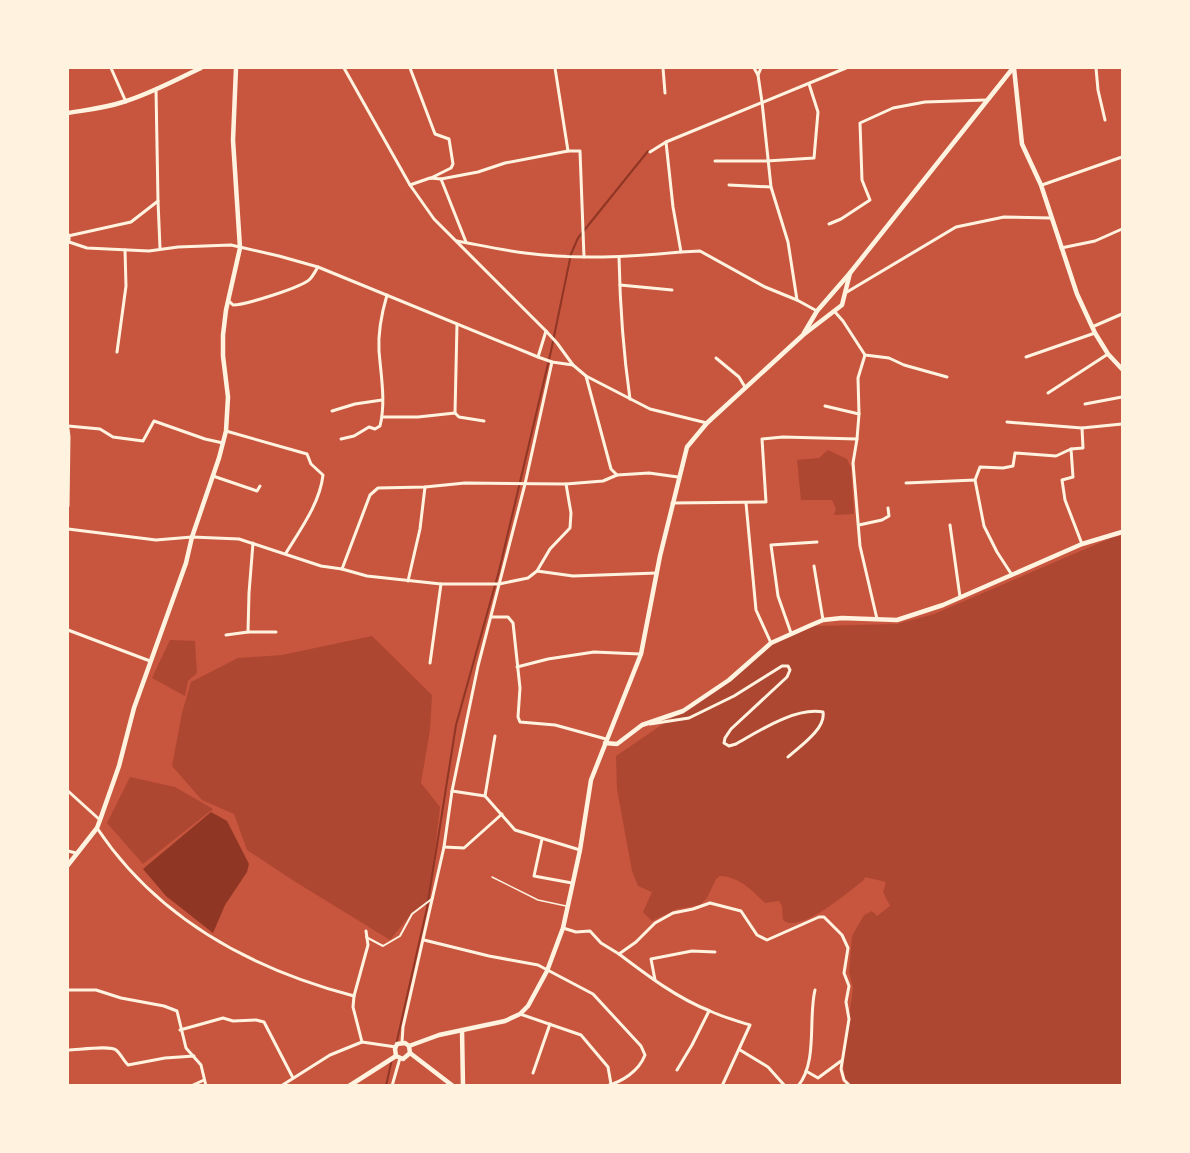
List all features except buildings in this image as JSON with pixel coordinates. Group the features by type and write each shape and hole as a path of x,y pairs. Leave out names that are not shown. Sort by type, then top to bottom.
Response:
{"main road":[{"path":"68,113 126,102 201,68"},
{"path":"68,865 97,828 100,820 119,766 134,708 186,563 226,431 228,397 223,335 228,300 240,248 233,140 236,68"},
{"path":"803,335 817,311 850,273 1013,68"},
{"path":"1013,68 1022,144 1041,185 1077,294 1093,330 1108,354 1122,369"},
{"path":"398,1057 396,1047 402,1042 409,1046 439,1035 497,1023 525,1010 546,971 563,928 580,850 591,780 641,654 672,503 687,447 707,423 803,335 842,305 850,273"},
{"path":"605,741 617,744 642,725 682,711 729,680 771,643 823,620 842,618 897,620 943,605 1082,544 1122,532"},
{"path":"462,1030 463,1086"},
{"path":"409,1046 410,1053 453,1086"},
{"path":"349,1086 398,1057 407,1057 410,1053"}],"street":[{"path":"111,68 126,102"},
{"path":"344,68 410,185 434,219 546,331 573,366 586,376 650,409 707,423"},
{"path":"410,68 435,134 449,139 453,161 451,168 410,185"},
{"path":"555,68 568,151"},
{"path":"663,68 665,93"},
{"path":"754,68 758,75 762,102 771,187 788,242 798,300"},
{"path":"758,75 761,68"},
{"path":"650,152 666,142 846,68"},
{"path":"1096,68 1105,120"},
{"path":"715,160 814,159 818,112 809,83"},
{"path":"156,89 160,248"},
{"path":"829,224 842,219 870,200 862,180 860,123 893,108 925,102 988,100"},
{"path":"666,142 673,207 681,252"},
{"path":"429,178 441,179 478,172 505,163 568,151 580,151 584,257"},
{"path":"1041,185 1122,157"},
{"path":"441,179 466,242"},
{"path":"729,185 771,187"},
{"path":"68,246 68,236 131,222 158,201"},
{"path":"847,292 956,227 1004,217 1053,218"},
{"path":"1061,248 1095,241 1122,229"},
{"path":"457,241 524,253 584,257 620,257 699,251 765,287 798,300 817,311"},
{"path":"69,242 87,248 149,251 160,248 220,244 318,267 537,357 573,366"},
{"path":"117,352 126,286 125,250"},
{"path":"620,257 620,308 630,399"},
{"path":"228,300 240,305 262,298 310,280 318,267"},
{"path":"620,285 672,290"},
{"path":"341,439 354,436 369,427 378,428 383,417 379,349 387,295"},
{"path":"835,312 865,355 858,378 859,414 853,463 860,546 877,619"},
{"path":"1026,357 1093,330 1122,314"},
{"path":"455,414 457,324"},
{"path":"537,357 546,331"},
{"path":"1048,393 1108,354"},
{"path":"865,355 889,358 903,365 947,377"},
{"path":"716,358 739,377 746,389"},
{"path":"402,1042 403,1028 444,847 452,791 478,666 525,484 552,362"},
{"path":"586,376 611,469 616,475"},
{"path":"1085,404 1122,397"},
{"path":"332,411 355,404 382,400"},
{"path":"825,406 859,414"},
{"path":"383,417 455,414 459,417 484,421"},
{"path":"68,504 68,427 100,429 113,437 143,441 154,421 223,443"},
{"path":"1007,422 1082,428 1122,424"},
{"path":"1012,575 984,526 975,480 980,467 1013,466 1015,453 1056,456 1083,448 1082,428"},
{"path":"226,431 307,454 311,464 323,475 322,484 306,521 286,553"},
{"path":"672,503 766,502 762,439 783,437 857,439"},
{"path":"1071,450 1073,477 1064,478 1063,487 1074,528 1082,544"},
{"path":"342,569 370,495 378,488 465,483 566,484 603,481 616,475 649,472 678,477"},
{"path":"213,476 257,491 260,486"},
{"path":"906,483 975,480"},
{"path":"68,529 156,540 192,537 239,539 321,566 367,576 441,584 499,584 528,578 537,571 550,549 570,528 571,513 566,484"},
{"path":"408,581 420,529 425,487"},
{"path":"746,503 756,610 771,643"},
{"path":"859,525 882,520 889,516 888,508"},
{"path":"950,525 960,597"},
{"path":"791,633 778,596 771,545 817,542"},
{"path":"248,632 253,543"},
{"path":"814,566 823,620"},
{"path":"537,571 573,576 657,573"},
{"path":"430,663 441,584"},
{"path":"492,617 511,618 520,688 518,717 520,722 555,725 605,741"},
{"path":"68,630 152,662"},
{"path":"226,635 276,632"},
{"path":"517,667 548,659 594,652 641,654"},
{"path":"642,725 689,718 734,696 782,666 788,666 790,670 788,677 731,729 724,743 729,746 736,744 789,716 823,712 824,717 821,724 788,757"},
{"path":"485,796 495,736"},
{"path":"68,791 100,820"},
{"path":"452,791 485,796 515,830 580,850"},
{"path":"444,847 464,849 502,814"},
{"path":"97,828 109,846 146,888 169,909 204,934 258,962 312,985 354,996"},
{"path":"542,839 537,871 534,876 573,883"},
{"path":"68,851 76,854"},
{"path":"366,937 383,946 392,941 399,936 412,914 433,898"},
{"path":"619,954 636,942 655,923 672,912 693,909 710,903 741,911 757,935 767,940 819,917 824,917 842,935 848,948 844,974 849,986 846,1002 849,1019 842,1074 850,1086"},
{"path":"563,928 576,932 590,931 601,943 656,982 709,1011 750,1025 722,1086"},
{"path":"362,1042 353,1007 368,945 366,931"},
{"path":"424,940 489,956 538,964 546,971 593,994 641,1046 645,1055 643,1062 632,1073 606,1086"},
{"path":"656,982 651,958 692,951 715,952"},
{"path":"68,990 96,990 177,1011 186,1048 201,1065 206,1086"},
{"path":"798,1086 806,1071 812,1036 812,1005 815,990"},
{"path":"677,1071 709,1011"},
{"path":"520,1014 581,1035 608,1066 611,1084"},
{"path":"180,1030 223,1018 233,1022 255,1020 264,1022 293,1078"},
{"path":"533,1073 550,1024"},
{"path":"281,1086 330,1055 362,1042 396,1047"},
{"path":"68,1050 94,1050 111,1047 117,1050 128,1065 165,1058 194,1056"},
{"path":"740,1050 768,1067 786,1086"},
{"path":"392,1086 398,1057"},
{"path":"806,1071 818,1078 842,1061"},
{"path":"190,1086 204,1080"}],"lane":[{"path":"492,877 538,900 568,906"}],"shaded area":[{"path":"828,450 847,459 851,467 854,514 834,515 836,509 832,500 801,500 797,460 819,458"},
{"path":"1122,535 1122,1085 852,1085 845,1078 843,1064 853,988 849,972 852,936 864,915 872,911 877,916 890,906 883,892 886,882 865,877 824,910 801,922 791,923 783,920 782,906 779,901 765,903 739,881 720,876 700,905 677,909 652,921 643,912 652,892 638,886 632,871 617,789 616,756 732,677 770,646 814,626 897,624 934,614"},
{"path":"372,636 432,695 430,730 421,783 440,807 429,901 412,913 390,940 247,850 234,814 202,800 172,766 182,713 191,682 238,658 282,655"},
{"path":"170,640 195,641 197,673 188,681 185,696 152,678"},
{"path":"130,777 175,787 213,809 143,864 107,823"},
{"path":"211,812 227,821 249,864 247,872 225,905 213,933 166,896 143,869"}],"waterway":[{"path":"396,1045 427,908 456,725 499,571 551,351 571,254 578,238 648,151"},
{"path":"386,1086 392,1059"}]}
